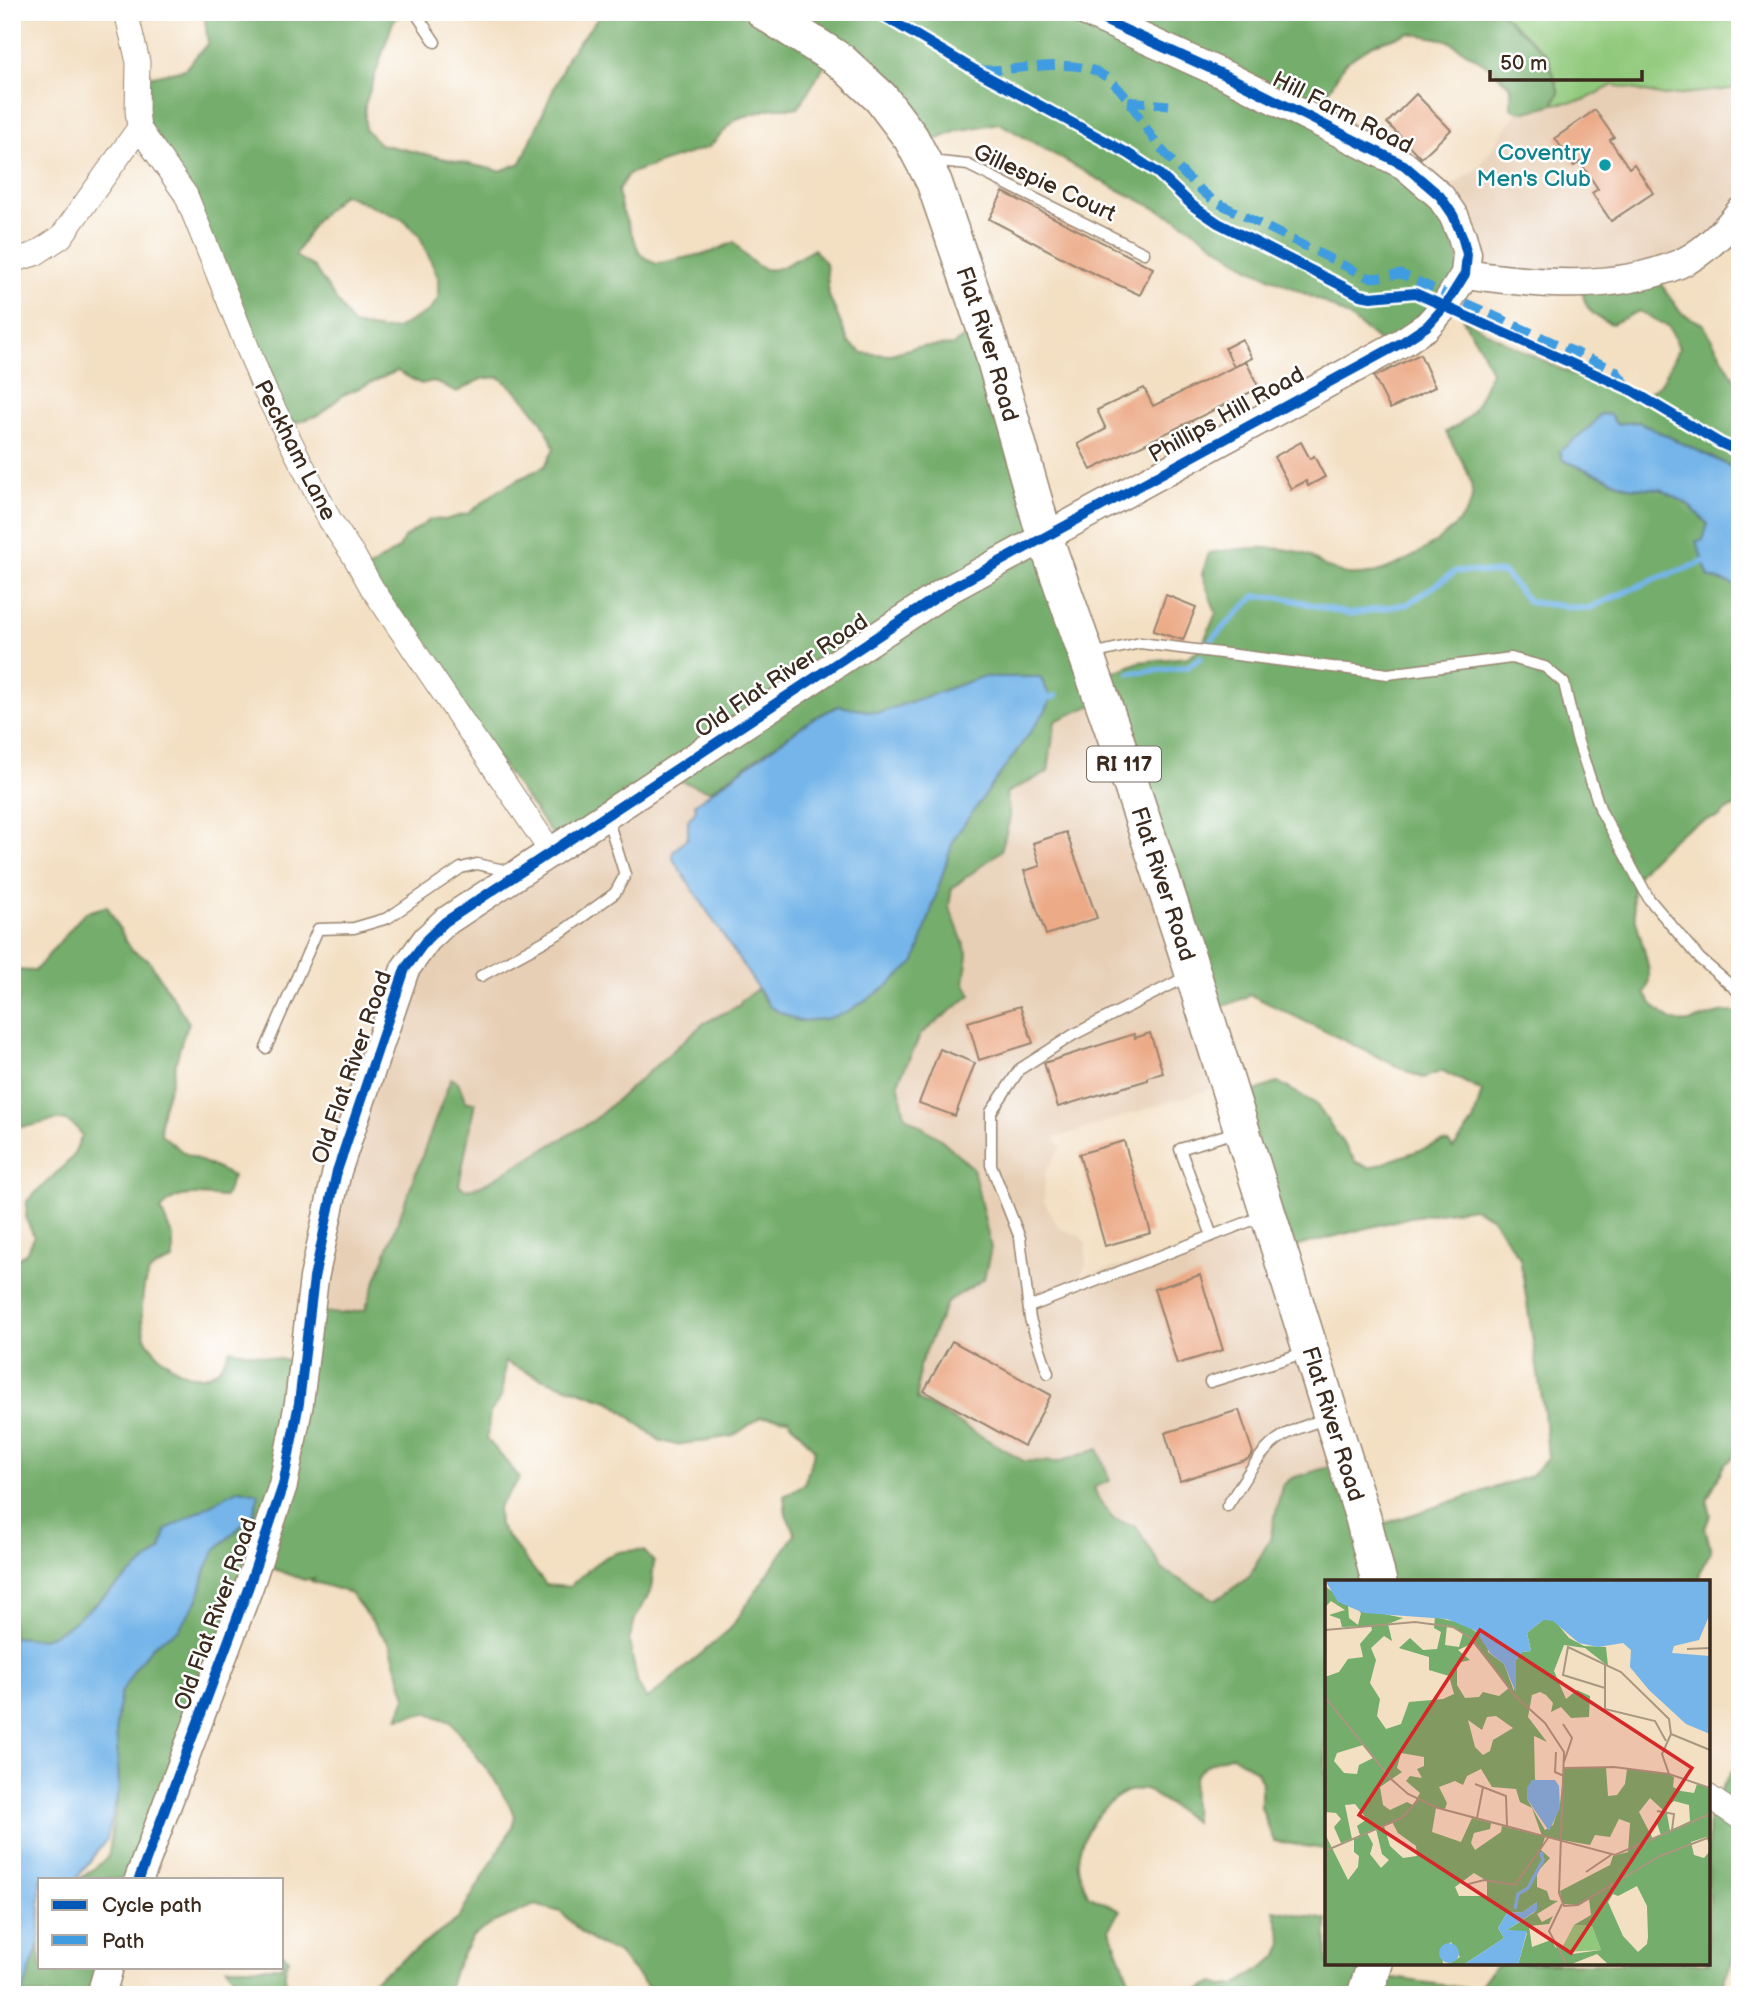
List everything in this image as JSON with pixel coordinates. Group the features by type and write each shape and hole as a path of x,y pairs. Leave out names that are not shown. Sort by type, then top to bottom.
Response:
{"main road":[{"name":"Flat River Road","path":"764,12 841,61 881,98 924,160 934,182 990,344 1045,538 1193,974 1363,1518 1378,1580"},
{"path":"1365,1995 1374,1965"}],"street":[{"path":"12,261 35,254 61,237 139,128 138,62 126,12"},
{"name":"Hill Farm Road","path":"1086,12 1228,77 1404,166 1440,196 1453,215 1467,254 1465,274"},
{"name":"Peckham Lane","path":"139,128 186,195 265,391 330,520 372,588 552,853"},
{"path":"1465,274 1542,284 1634,276 1680,264 1719,236 1740,212"},
{"name":"Phillips Hill Road","path":"1045,538 1403,342 1427,326 1445,306 1465,274"},
{"name":"Old Flat River Road","path":"139,1878 249,1586 283,1485 299,1403 314,1278 337,1171 405,969 427,939 445,922 946,591 1045,538"},
{"path":"1710,1797 1740,1818"},
{"path":"101,1995 109,1968"}],"lane":[{"path":"415,12 435,42"},
{"name":"Gillespie Court","path":"924,160 968,164 1144,253"},
{"path":"1086,656 1140,643 1388,674 1511,658 1545,667 1564,683 1577,739 1601,811 1648,900 1700,959 1740,993"},
{"path":"481,976 563,931 615,893 625,875 607,817"},
{"path":"266,1048 318,929 354,928 388,918 470,864 519,874"},
{"path":"1048,1373 1030,1319 1020,1238 991,1165 992,1112 1020,1069 1073,1035 1193,974"},
{"path":"1212,1236 1180,1149 1242,1130"},
{"path":"1029,1307 1269,1214"},
{"path":"1210,1382 1310,1351"},
{"path":"1227,1506 1265,1452 1276,1441 1330,1416"}],"shaded area":[{"path":"1613,85 1664,96 1740,88 1740,209 1673,266 1481,279 1438,194 1478,168 1517,112 1524,113 1553,104 1585,100"},
{"path":"1099,702 1226,1084 1055,1138 1061,1147 1045,1172 1044,1201 1059,1228 1080,1236 1086,1243 1086,1265 1080,1276 1273,1230 1342,1463 1283,1486 1270,1539 1249,1577 1216,1600 1163,1570 1136,1526 1113,1519 1098,1498 1094,1487 1098,1449 1058,1462 1024,1461 917,1399 919,1366 947,1302 984,1279 942,1140 905,1116 898,1082 921,1034 971,995 964,982 968,955 949,906 952,888 1001,851 1010,818 1006,793 1048,772 1055,721"},
{"path":"669,777 710,791 695,804 696,810 688,820 688,837 673,852 673,859 757,989 740,1005 704,1023 594,1120 484,1184 466,1190 459,1185 475,1102 467,1102 458,1082 451,1079 365,1310 339,1314 310,1310 403,968"}],"green space":[{"path":"204,12 400,12 393,22 365,105 365,129 380,144 500,171 521,163 569,54 603,12 1500,12 1548,56 1559,93 1553,104 1531,111 1516,111 1511,108 1511,87 1491,68 1447,40 1409,33 1374,44 1344,64 1313,119 1438,194 1463,275 1386,347 1349,317 1249,268 1177,219 1101,181 999,123 957,131 926,144 829,58 798,108 773,108 736,119 709,147 628,174 618,191 621,208 640,254 656,264 712,252 734,242 754,264 771,270 780,268 814,249 826,264 829,296 849,343 863,353 888,355 915,347 953,345 976,329 1095,680 1139,662 1187,657 1201,648 1216,613 1202,574 1209,553 1245,548 1281,549 1307,555 1337,572 1359,575 1389,568 1444,536 1468,509 1472,496 1467,471 1446,432 1470,414 1491,372 1462,318 1550,364 1641,400 1662,382 1679,348 1669,327 1639,311 1612,324 1604,321 1589,309 1583,297 1581,282 1654,274 1681,313 1703,324 1740,388 1740,471 1638,422 1616,424 1609,415 1600,414 1593,424 1560,452 1564,461 1629,487 1660,489 1688,504 1708,524 1703,541 1697,541 1709,577 1740,589 1740,808 1736,806 1722,813 1720,817 1687,829 1673,839 1640,872 1633,889 1636,921 1649,970 1649,983 1644,994 1671,1019 1682,1022 1692,1022 1725,1012 1740,1013 1740,1453 1724,1465 1707,1500 1711,1514 1705,1527 1711,1551 1698,1580 1325,1580 1325,1847 1323,1849 1274,1841 1261,1807 1261,1781 1257,1771 1232,1755 1206,1766 1195,1777 1192,1794 1194,1822 1148,1792 1132,1790 1109,1803 1083,1840 1078,1868 1088,1895 1120,1910 1109,1928 1129,1979 1148,1995 651,1995 647,1986 617,1952 597,1944 561,1912 535,1905 495,1922 472,1937 454,1970 447,1995 353,1995 458,1919 512,1828 515,1815 494,1779 451,1722 427,1713 398,1718 406,1697 390,1645 350,1593 311,1581 314,1578 304,1580 258,1563 136,1878 81,1878 108,1858 119,1788 116,1726 120,1695 134,1670 154,1645 179,1628 198,1600 206,1568 216,1549 253,1515 161,1550 66,1628 43,1639 12,1637 12,1263 26,1253 34,1236 26,1219 27,1201 72,1158 82,1135 66,1121 12,1125 12,970 35,971 84,913 107,906 131,950 148,959 189,1023 181,1042 162,1112 161,1134 184,1153 233,1176 225,1197 181,1196 173,1199 161,1211 173,1237 173,1260 153,1269 145,1282 142,1304 144,1335 161,1357 189,1375 210,1374 219,1368 230,1349 299,1363 310,1310 339,1314 365,1310 451,1078 458,1082 466,1102 475,1102 459,1185 466,1190 484,1184 594,1120 704,1023 740,1005 741,1001 757,989 770,1007 845,1013 885,988 915,961 954,838 1046,710 1051,698 1040,677 982,677 879,713 838,706 812,719 710,791 669,777 561,847 363,572 399,548 404,538 431,519 445,520 469,513 498,490 545,466 554,448 545,427 532,408 499,377 481,379 457,392 433,381 421,384 397,371 343,395 319,415 283,427 189,205 139,131 139,79 185,69 208,43","holes":["343,194 403,219 419,235 438,277 438,299 430,310 396,329 382,330 353,325 314,267 295,256 315,221","1099,702 1205,1014 1251,995 1413,1074 1423,1078 1443,1071 1482,1091 1473,1122 1453,1149 1449,1143 1443,1142 1369,1168 1356,1162 1316,1104 1278,1082 1232,1100 1282,1250 1410,1217 1474,1208 1491,1217 1520,1258 1544,1412 1548,1458 1530,1476 1365,1530 1342,1463 1292,1478 1282,1486 1270,1539 1249,1577 1216,1600 1163,1570 1136,1526 1113,1519 1098,1498 1094,1487 1110,1481 1098,1449 1058,1462 1024,1461 917,1399 919,1366 947,1302 984,1279 991,1248 973,1168 942,1140 905,1116 898,1082 921,1034 971,995 964,982 968,955 949,906 952,888 1001,851 1010,818 1006,793 1048,772 1055,721","505,1362 541,1378 611,1402 659,1440 676,1445 733,1436 761,1417 788,1419 815,1450 804,1484 784,1496 786,1514 795,1534 730,1629 647,1700 638,1684 629,1642 635,1619 651,1590 654,1562 644,1551 620,1552 602,1559 569,1587 546,1585 499,1526 498,1507 520,1478 487,1439 490,1413 502,1396"]},
{"path":"1500,12 1740,12 1740,88 1664,96 1613,85 1585,100 1553,104 1559,93 1548,56"},
{"path":"1740,1759 1740,1945 1723,1982 1725,1995 1178,1995 1197,1991 1214,1982 1222,1986 1236,1985 1277,1957 1283,1943 1274,1910 1325,1920 1325,1965 1373,1965 1372,1975 1477,1990 1494,1967 1498,1965 1710,1965 1710,1798 1715,1799"},
{"path":"38,1915 38,1968 107,1968 111,1995 12,1995"},
{"path":"284,1955 289,1959 285,1978 294,1995 247,1995 228,1968 284,1968"}],"water":[{"path":"1600,414 1610,415 1616,424 1638,422 1740,471 1740,589 1709,577 1696,541 1703,540 1708,524 1688,504 1660,489 1629,487 1563,460 1560,451 1593,424"},
{"path":"982,677 1040,677 1051,698 1046,710 954,838 915,962 885,988 845,1013 825,1019 798,1021 770,1007 673,859 673,852 688,837 688,820 696,810 695,804 812,719 839,706 879,713"},
{"path":"239,1489 259,1493 253,1515 216,1549 206,1568 198,1599 179,1629 154,1645 134,1670 120,1695 116,1726 119,1788 107,1839 77,1878 38,1878 38,1947 22,1995 12,1995 12,1637 43,1639 66,1628 161,1550 166,1530"}],"building":[{"path":"1416,94 1451,130 1421,158 1387,123"},
{"name":"Coventry Men's Club","path":"1595,110 1614,137 1610,140 1629,168 1634,164 1653,193 1611,221 1592,193 1598,189 1580,162 1574,166 1555,138"},
{"path":"1003,192 1153,268 1140,295 989,219"},
{"path":"1242,339 1252,358 1234,367 1225,348"},
{"path":"1420,354 1435,387 1390,409 1374,377"},
{"path":"1246,361 1259,388 1091,470 1078,444 1106,429 1097,410 1144,388 1153,406"},
{"path":"1301,442 1310,459 1314,456 1325,477 1308,486 1306,481 1291,489 1274,457"},
{"path":"1166,595 1196,607 1183,640 1153,631"},
{"path":"1066,832 1097,918 1046,935 1024,871 1040,866 1033,843"},
{"path":"1020,1006 1033,1043 979,1060 968,1022"},
{"path":"1150,1033 1163,1073 1058,1107 1044,1063 1134,1034 1135,1038"},
{"path":"940,1049 975,1063 955,1116 919,1103"},
{"path":"1124,1141 1151,1233 1105,1246 1079,1154"},
{"path":"1200,1275 1223,1350 1177,1364 1154,1289"},
{"path":"952,1341 1051,1395 1024,1446 924,1391"},
{"path":"1239,1410 1253,1453 1248,1459 1180,1481 1165,1433"}],"waterway":[{"path":"1208,643 1255,596 1285,598 1349,614 1408,604 1456,571 1504,573 1529,602 1587,609 1648,582 1703,562"},
{"path":"1130,673 1187,667 1200,658"},
{"path":"1051,698 1056,696"}],"marked path":[{"path":"983,70 1078,66 1102,74 1121,91 1170,159 1214,201 1365,276 1373,278 1401,274 1615,370 1627,385"},
{"path":"1128,101 1169,105"}],"cycle path":[{"path":"877,12 975,70 1129,154 1158,173 1193,206 1218,223 1360,295 1371,297 1415,293 1631,390 1740,452"},
{"path":"139,1878 249,1586 283,1485 299,1403 314,1278 337,1171 405,969 427,939 445,922 946,591 1403,342 1427,326 1445,306 1465,274 1467,254 1453,215 1440,196 1404,165 1229,77 1086,12"}],"place":[{"name":"Coventry Men's Club","path":"1605,165"}]}
